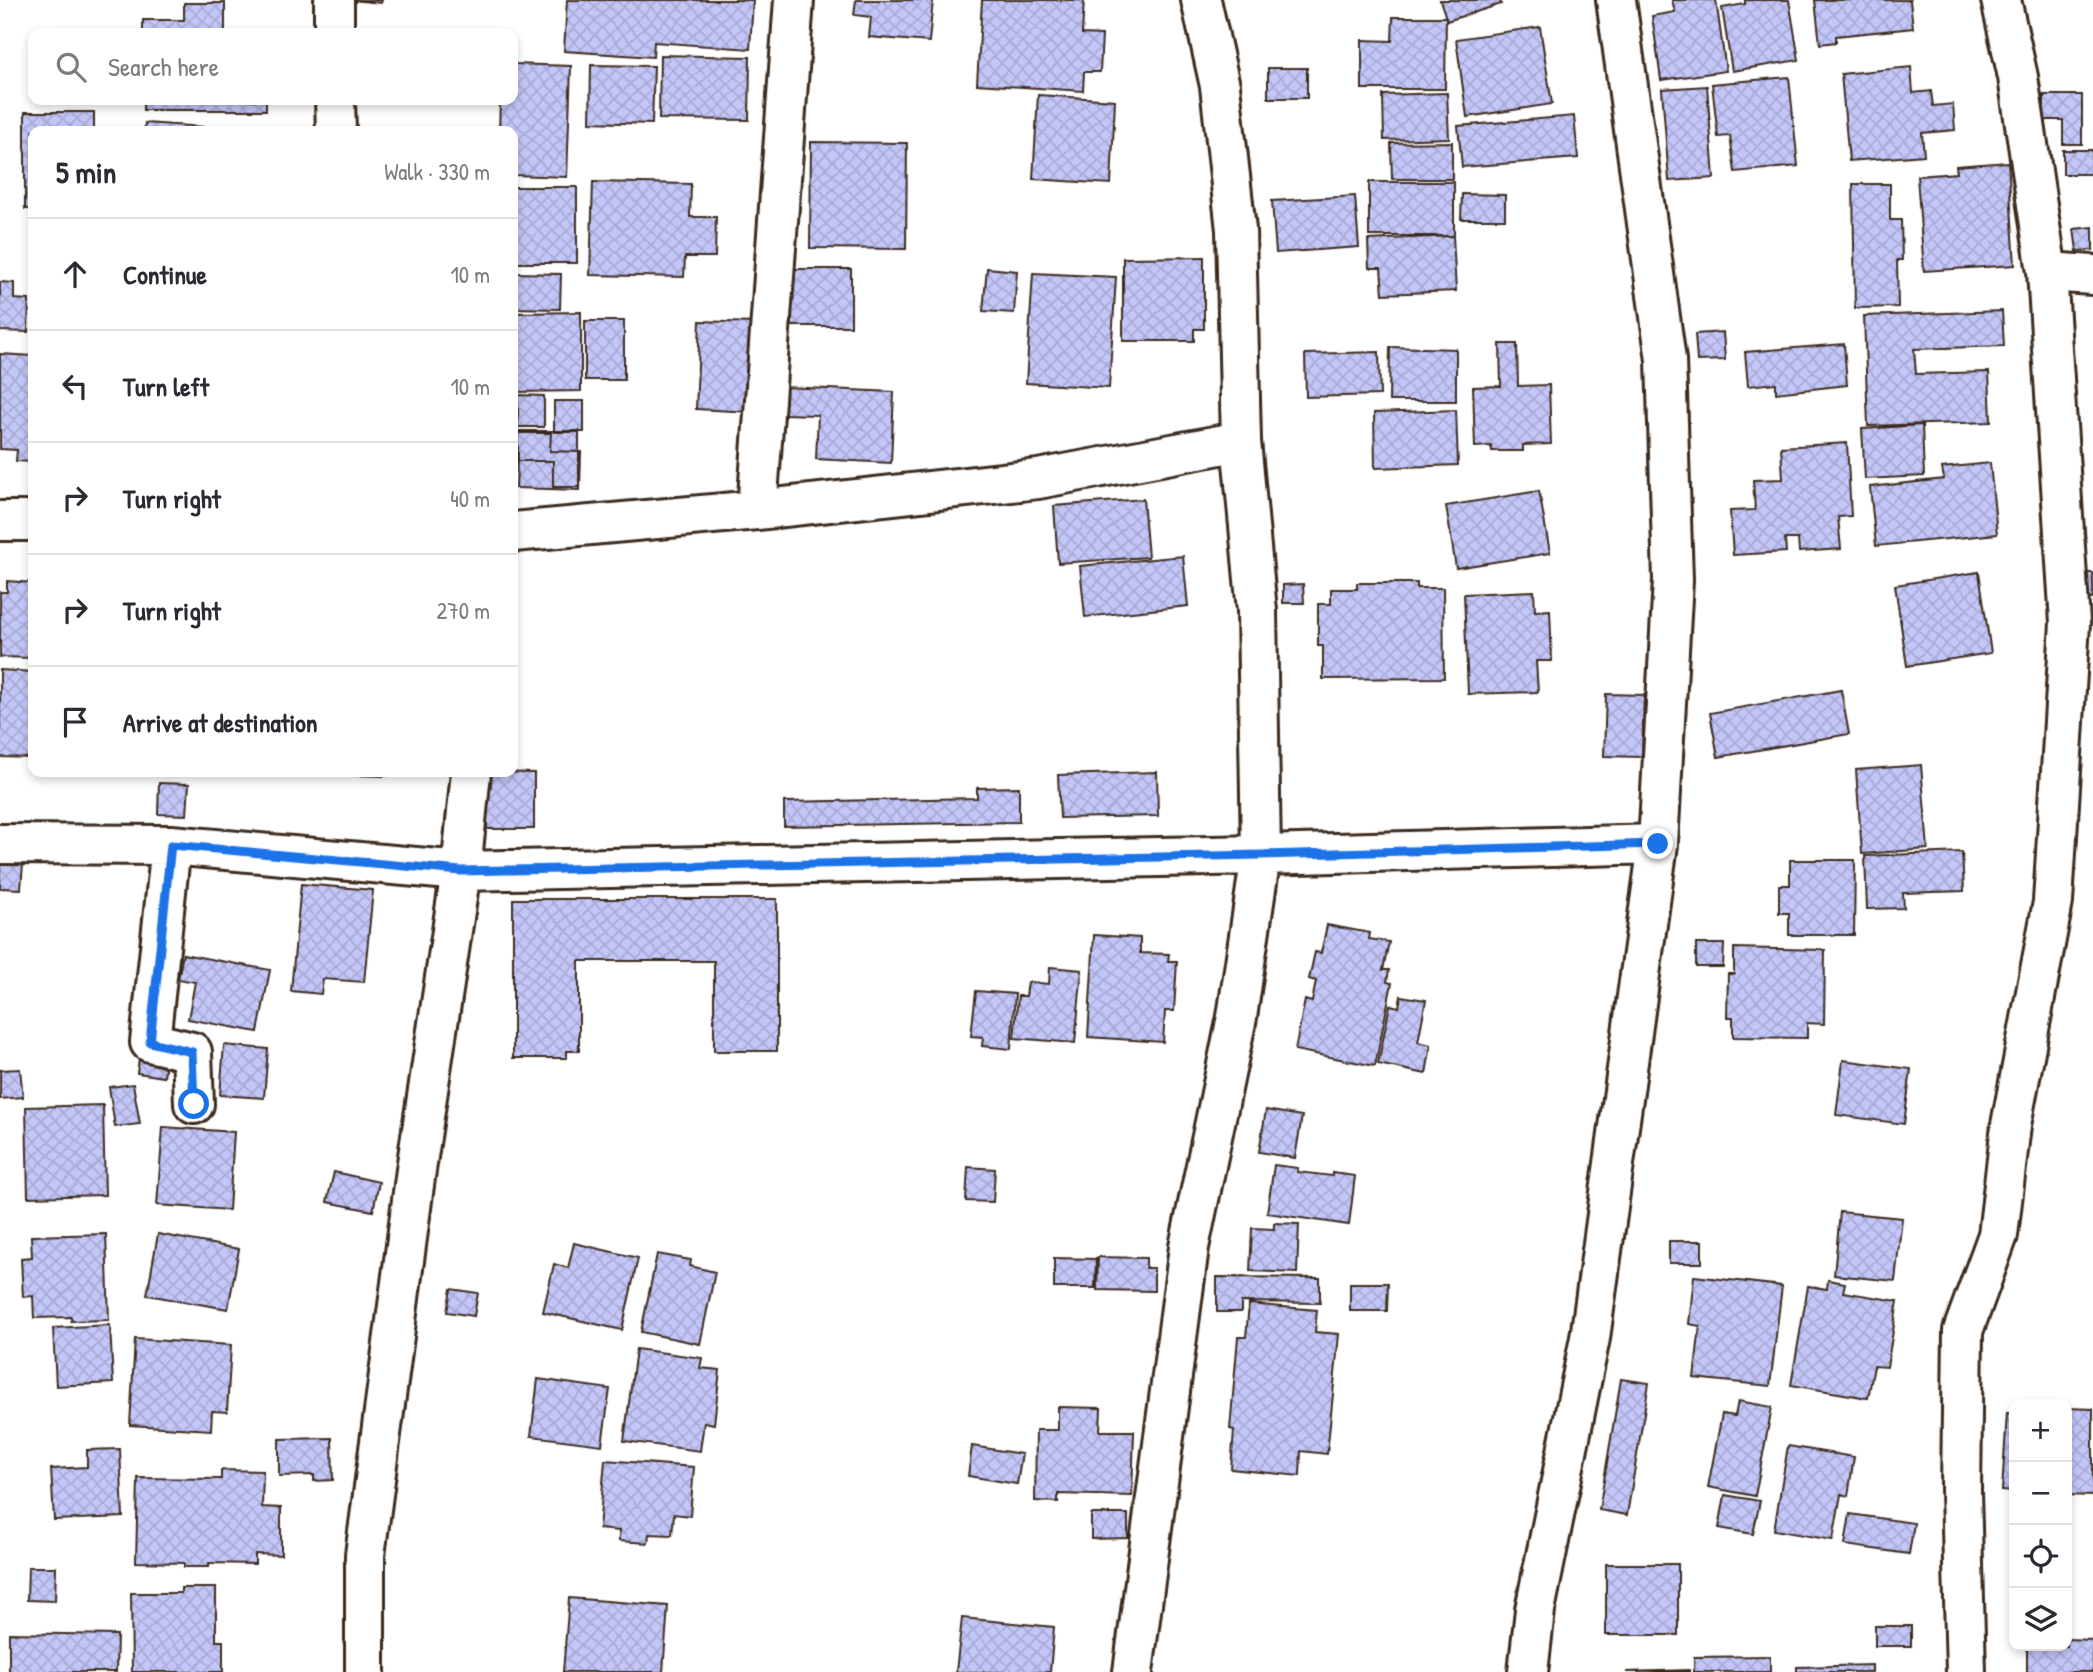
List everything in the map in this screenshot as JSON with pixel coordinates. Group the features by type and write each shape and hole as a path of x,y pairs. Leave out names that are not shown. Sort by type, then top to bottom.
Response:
{"street":[{"path":"334,0 334,28"},
{"path":"757,509 794,0"},
{"path":"1133,1672 1189,1247 1237,1017 1261,855 1257,611 1241,441 1236,230 1220,86 1201,0"},
{"path":"1528,1672 1535,1610 1590,1338 1658,844 1673,580 1666,360 1616,0"},
{"path":"1966,1672 1961,1491 1963,1331 1998,1235 2011,1125 2053,902 2069,636 2047,272 2018,77 2001,0"},
{"path":"335,105 335,126"},
{"path":"2047,272 2093,275"},
{"path":"518,532 1038,479 1241,441"},
{"path":"0,521 28,521"},
{"path":"365,1672 365,1555 416,1170 461,871 470,777"},
{"path":"0,844 171,845 461,871 1658,844"},
{"path":"171,845 150,1042 192,1052 194,1104"}],"building":[{"path":"352,0 382,0 381,3"},
{"path":"567,0 753,0 750,49 654,42 653,57 564,51"},
{"path":"856,0 933,0 929,42 869,37 871,17 854,15"},
{"path":"982,0 1084,0 1082,34 1102,35 1100,72 1084,72 1083,91 977,84"},
{"path":"1440,0 1500,0 1501,4 1447,21"},
{"path":"1672,0 1716,0 1726,71 1661,80 1652,16 1675,12"},
{"path":"1745,0 1789,0 1799,60 1732,71 1722,8 1745,4"},
{"path":"1815,0 1910,0 1913,28 1836,36 1836,42 1820,44"},
{"path":"184,3 225,3 225,28 143,28 143,20 184,20"},
{"path":"1393,17 1446,17 1445,89 1362,89 1362,40 1392,41"},
{"path":"1540,27 1552,104 1467,117 1456,39"},
{"path":"660,55 750,57 749,120 659,119"},
{"path":"518,64 571,66 567,177 518,175 518,126 499,126 500,105 518,105"},
{"path":"591,65 654,66 652,124 590,122"},
{"path":"1911,67 1913,93 1931,91 1933,106 1953,104 1955,130 1922,133 1924,155 1849,161 1841,74"},
{"path":"1268,68 1307,68 1307,98 1268,98"},
{"path":"1789,77 1798,166 1735,172 1730,136 1718,137 1712,84"},
{"path":"1707,86 1714,178 1669,181 1662,89"},
{"path":"1447,93 1449,138 1384,140 1383,95"},
{"path":"1038,95 1115,100 1111,184 1033,179"},
{"path":"2044,95 2082,95 2082,144 2063,144 2063,120 2044,120"},
{"path":"143,105 266,105 266,110 143,110"},
{"path":"25,112 94,112 94,126 28,126 28,209 25,209"},
{"path":"1574,116 1578,158 1462,167 1458,126"},
{"path":"145,123 190,126 145,126"},
{"path":"811,142 907,143 906,249 810,248"},
{"path":"1452,142 1452,179 1392,179 1391,143"},
{"path":"2063,150 2092,150 2092,174 2063,174"},
{"path":"2008,162 2015,265 1924,271 1917,176 1957,173 1956,166"},
{"path":"593,182 691,184 690,217 716,217 715,257 685,257 684,277 590,275"},
{"path":"1369,182 1454,182 1454,236 1369,236"},
{"path":"1853,184 1890,184 1890,220 1901,220 1902,260 1897,260 1898,307 1855,308"},
{"path":"518,187 577,187 577,263 518,263"},
{"path":"1462,194 1505,195 1505,219 1461,219"},
{"path":"1355,196 1359,247 1276,253 1272,201"},
{"path":"2093,227 2093,250 2077,251 2074,229"},
{"path":"1453,236 1456,291 1383,294 1381,268 1369,268 1368,240"},
{"path":"1204,257 1204,329 1194,329 1194,341 1123,341 1123,258"},
{"path":"987,268 1017,271 1014,313 983,311"},
{"path":"792,269 851,269 851,326 792,326"},
{"path":"518,273 561,274 560,309 518,308"},
{"path":"1033,273 1116,277 1109,388 1026,383"},
{"path":"0,282 14,283 14,299 28,300 28,332 0,331"},
{"path":"2002,311 2004,346 1914,349 1916,374 1989,372 1991,422 1868,426 1864,316"},
{"path":"581,312 581,391 518,392 518,313"},
{"path":"585,321 624,321 624,380 585,380"},
{"path":"700,321 754,323 751,412 696,409"},
{"path":"1723,332 1725,360 1697,361 1695,334"},
{"path":"1500,344 1517,344 1518,386 1549,385 1551,444 1523,445 1523,451 1492,451 1491,446 1475,447 1473,387 1501,386"},
{"path":"1844,344 1847,385 1776,393 1776,383 1748,386 1745,352"},
{"path":"1390,347 1456,349 1456,401 1389,401"},
{"path":"1379,352 1380,395 1306,397 1305,354"},
{"path":"0,354 28,356 28,462 16,461 17,450 0,449"},
{"path":"784,387 894,392 891,463 816,459 818,415 783,414"},
{"path":"518,395 544,396 544,427 518,427"},
{"path":"554,401 584,401 584,432 554,432"},
{"path":"1456,410 1458,465 1375,468 1374,413"},
{"path":"1922,425 1924,476 1865,479 1862,429"},
{"path":"518,431 579,431 579,487 553,487 553,461 518,461"},
{"path":"518,433 551,433 550,451 581,452 580,490 518,488"},
{"path":"1847,443 1851,516 1838,517 1841,549 1799,552 1798,539 1785,539 1786,552 1733,555 1730,511 1755,510 1753,480 1783,479 1781,447"},
{"path":"1990,463 1997,534 1876,546 1870,487 1944,479 1942,468"},
{"path":"1539,491 1550,553 1456,568 1446,506"},
{"path":"1143,499 1148,557 1058,563 1054,506"},
{"path":"1183,556 1188,606 1085,617 1080,566"},
{"path":"1979,572 1991,653 1907,666 1895,585"},
{"path":"2081,573 2093,573 2093,599 2080,598"},
{"path":"7,581 28,583 28,658 0,657 0,592 7,592"},
{"path":"1357,583 1417,583 1417,588 1443,588 1444,678 1323,679 1323,646 1318,646 1318,604 1331,604 1331,589 1357,589"},
{"path":"1303,584 1304,603 1283,603 1283,585"},
{"path":"1534,591 1535,611 1550,610 1552,661 1536,661 1538,692 1468,694 1464,594"},
{"path":"0,670 28,672 28,758 0,757"},
{"path":"1841,690 1849,734 1718,757 1710,713"},
{"path":"1606,694 1644,695 1642,757 1604,756"},
{"path":"1921,765 1928,849 1862,854 1856,770"},
{"path":"1157,772 1158,816 1060,818 1058,775"},
{"path":"518,773 534,773 534,829 487,829 487,777 518,777"},
{"path":"159,783 189,784 187,815 158,814"},
{"path":"1019,787 1019,822 784,826 784,802 977,798 977,788"},
{"path":"1962,852 1964,891 1903,893 1904,908 1867,909 1865,856"},
{"path":"1790,860 1855,860 1854,935 1789,935 1789,913 1779,913 1779,885 1790,885"},
{"path":"0,863 23,864 21,889 0,888"},
{"path":"301,884 373,890 364,982 323,979 321,994 291,991"},
{"path":"513,899 777,899 777,1051 714,1051 714,961 579,961 579,1051 567,1051 567,1058 513,1058"},
{"path":"1327,925 1370,933 1369,939 1389,942 1383,970 1389,970 1387,982 1392,983 1375,1066 1295,1050 1305,1000 1312,1002 1316,981 1309,979 1315,952 1321,953"},
{"path":"1094,935 1140,938 1140,953 1169,954 1168,961 1177,961 1174,1011 1165,1011 1163,1042 1088,1037"},
{"path":"1696,944 1724,944 1723,967 1696,967"},
{"path":"1734,948 1825,950 1824,1024 1807,1023 1807,1038 1733,1037 1733,1017 1727,1017 1728,974 1734,974"},
{"path":"183,954 270,970 258,1032 188,1019 195,982 178,979"},
{"path":"1050,967 1082,970 1075,1043 1014,1038 1018,996 1026,996 1028,982 1049,984"},
{"path":"976,991 1015,994 1011,1049 982,1046 983,1037 971,1036"},
{"path":"1401,996 1426,1000 1418,1042 1431,1045 1426,1074 1378,1064 1390,1005 1399,1007"},
{"path":"224,1045 268,1049 264,1098 220,1095"},
{"path":"140,1051 167,1054 164,1077 137,1073"},
{"path":"1843,1060 1911,1069 1904,1124 1836,1115"},
{"path":"20,1069 23,1097 0,1099 0,1070"},
{"path":"133,1084 140,1124 115,1127 109,1087"},
{"path":"103,1105 105,1195 28,1197 26,1107"},
{"path":"1266,1110 1302,1116 1295,1158 1259,1152"},
{"path":"163,1127 234,1132 229,1210 157,1205"},
{"path":"1274,1165 1298,1168 1297,1172 1355,1176 1349,1225 1267,1213"},
{"path":"968,1167 995,1169 993,1202 966,1201"},
{"path":"334,1172 379,1182 373,1211 327,1202"},
{"path":"1840,1212 1902,1218 1895,1281 1834,1275"},
{"path":"1274,1223 1299,1224 1297,1273 1250,1271 1252,1228 1274,1229"},
{"path":"106,1234 109,1320 34,1318 33,1296 23,1297 21,1258 32,1257 31,1236"},
{"path":"158,1234 239,1249 228,1309 147,1295"},
{"path":"1669,1241 1702,1241 1702,1263 1669,1263"},
{"path":"574,1243 638,1258 622,1330 543,1312 554,1264 568,1268"},
{"path":"657,1254 691,1260 690,1266 715,1272 700,1344 641,1332"},
{"path":"1098,1257 1146,1258 1146,1268 1154,1268 1154,1291 1097,1290"},
{"path":"1054,1258 1096,1259 1095,1288 1054,1288"},
{"path":"1694,1276 1782,1286 1770,1386 1694,1378 1700,1326 1689,1324"},
{"path":"1217,1277 1320,1278 1320,1303 1241,1302 1241,1312 1217,1312"},
{"path":"1828,1280 1845,1283 1843,1292 1898,1301 1887,1367 1874,1366 1868,1398 1791,1385 1808,1286 1827,1289"},
{"path":"1350,1283 1388,1283 1387,1311 1350,1311"},
{"path":"451,1289 478,1293 474,1316 447,1312"},
{"path":"1249,1304 1317,1310 1315,1332 1339,1334 1327,1454 1301,1451 1300,1476 1231,1469 1234,1430 1230,1429 1238,1337 1246,1337"},
{"path":"110,1325 113,1383 56,1386 53,1328"},
{"path":"135,1339 231,1345 227,1412 212,1411 211,1430 130,1425"},
{"path":"636,1349 702,1358 700,1368 720,1370 714,1424 704,1422 700,1451 624,1441"},
{"path":"538,1379 610,1389 602,1445 531,1436"},
{"path":"1621,1379 1649,1383 1627,1515 1599,1510"},
{"path":"1738,1401 1772,1407 1755,1496 1708,1487 1722,1414 1735,1416"},
{"path":"1058,1407 1101,1408 1100,1431 1134,1431 1132,1496 1058,1494 1058,1502 1035,1501 1036,1430 1058,1430"},
{"path":"2072,1408 2093,1409 2093,1496 2072,1495"},
{"path":"2007,1413 2009,1492 2002,1491"},
{"path":"332,1438 333,1480 314,1481 314,1475 279,1476 279,1439"},
{"path":"972,1446 1022,1454 1017,1484 968,1476"},
{"path":"1788,1446 1854,1457 1848,1496 1841,1494 1833,1540 1774,1530"},
{"path":"120,1449 123,1517 54,1520 51,1469 87,1467 87,1450"},
{"path":"605,1460 694,1467 690,1516 674,1514 672,1535 649,1534 648,1543 619,1541 619,1531 599,1529"},
{"path":"221,1470 263,1471 262,1507 281,1508 281,1555 255,1554 255,1564 209,1563 209,1567 184,1567 184,1563 136,1562 138,1478 221,1479"},
{"path":"1725,1495 1760,1501 1753,1534 1719,1528"},
{"path":"1091,1514 1128,1514 1128,1538 1091,1539"},
{"path":"1850,1514 1914,1523 1909,1554 1845,1545"},
{"path":"1606,1564 1678,1564 1678,1635 1606,1635"},
{"path":"28,1567 56,1567 55,1601 27,1600"},
{"path":"181,1588 216,1588 216,1641 223,1641 223,1672 132,1672 131,1593 181,1593"},
{"path":"569,1598 668,1606 663,1672 563,1672"},
{"path":"962,1618 1054,1627 1050,1672 956,1672"},
{"path":"1875,1626 1911,1626 1911,1646 1875,1646"},
{"path":"9,1633 117,1635 116,1672 9,1672"},
{"path":"2072,1639 2093,1640 2093,1672 2027,1672 2027,1651 2072,1651"},
{"path":"1770,1656 1770,1672 1694,1672 1694,1657"},
{"path":"1872,1665 1872,1672 1797,1672 1797,1667"},
{"path":"1689,1670 1689,1672 1626,1672"}],"route":[{"path":"194,1104 192,1052 150,1042 171,845 461,871 1658,844"}]}
